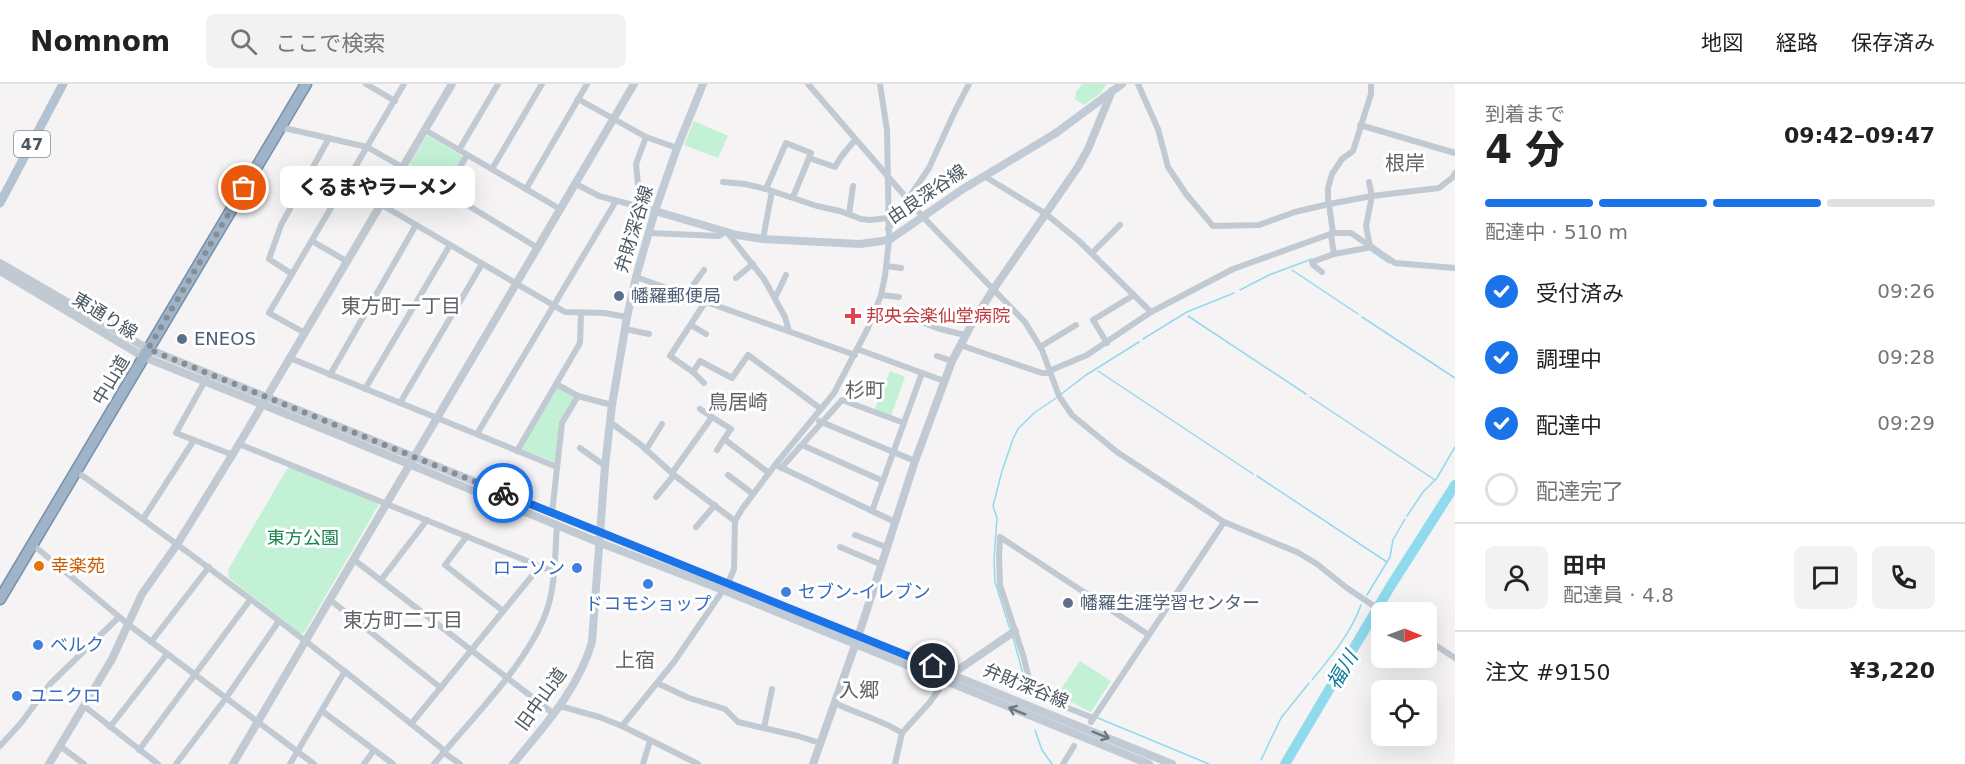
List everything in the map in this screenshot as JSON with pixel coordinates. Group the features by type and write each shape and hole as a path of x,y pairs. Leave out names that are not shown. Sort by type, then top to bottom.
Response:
{"highway":[{"name":"中山道","path":"0,599 306,84"}],"main road":[{"name":"47","path":"0,203 63,84"},
{"name":"弁財深谷線","path":"703,84 655,211 636,277 612,405 598,542 726,587"},
{"name":"由良深谷線","path":"655,211 763,239 860,244 889,240 984,176 1056,134 1114,87 1122,84"},
{"name":"弁財深谷線","path":"599,532 856,640 952,674 1172,764"},
{"name":"旧中山道","path":"513,764 560,706 583,669 592,642 595,621 598,542"},
{"name":"弁財深谷線","path":"856,640 944,681 1149,764"}],"street":[{"path":"366,84 394,101"},
{"path":"305,333 269,313 404,84"},
{"path":"50,764 112,659 147,586 178,543 239,444 452,84"},
{"path":"459,150 498,84"},
{"path":"492,169 542,84"},
{"path":"526,189 587,84"},
{"path":"243,764 234,761 634,84"},
{"path":"808,84 923,217 1025,322 1040,346 1059,396 1067,409 1100,439 1135,465 1224,522 1297,552 1317,564 1371,605"},
{"path":"778,466 834,393 875,312 881,294 889,240 887,130 880,84"},
{"path":"888,230 928,168 969,84"},
{"path":"1138,84 1158,129 1168,167 1186,194 1213,226 1259,225 1295,212 1329,204 1439,188 1455,173"},
{"path":"1335,254 1328,188 1332,174 1344,157 1353,151 1371,94 1371,84"},
{"path":"813,764 915,461 952,361 975,318 1088,149 1114,87"},
{"path":"578,99 646,137 677,148"},
{"path":"1360,125 1455,153"},
{"path":"280,127 368,147 538,248"},
{"path":"425,130 560,209"},
{"path":"640,206 636,164 646,137"},
{"path":"292,274 269,259 280,225 329,138"},
{"path":"809,158 835,167 855,140"},
{"path":"763,239 769,190 786,143 811,153 793,197"},
{"path":"446,192 467,155"},
{"path":"984,176 1046,214 1092,253 1150,312"},
{"path":"723,182 769,190 861,219 888,218"},
{"path":"1369,182 1372,197 1366,226 1371,246"},
{"path":"576,184 599,196 655,211"},
{"path":"849,214 854,186"},
{"path":"477,434 616,201"},
{"path":"382,205 565,312 604,313 627,317"},
{"path":"330,375 416,225"},
{"path":"1092,253 1120,225"},
{"path":"648,233 718,236 726,231 753,264 775,298 785,317 789,332"},
{"path":"960,345 1042,373 1049,372 1087,355 1150,312 1233,269 1332,234 1351,233 1395,262 1455,268"},
{"path":"312,241 348,262"},
{"path":"365,389 450,245"},
{"path":"1322,272 1312,265 1312,262 1371,246"},
{"name":"東通り線","path":"0,263 146,353 209,374 409,465 598,542"},
{"path":"400,403 482,264"},
{"path":"736,278 753,264"},
{"path":"886,266 901,268"},
{"path":"686,295 704,270"},
{"name":"東通り線","path":"0,271 146,353 205,381 414,457 599,532"},
{"path":"775,298 786,274"},
{"path":"636,277 789,332 944,381"},
{"path":"881,294 899,297"},
{"path":"1107,343 1093,320 1134,295"},
{"path":"704,382 670,356 706,301"},
{"path":"875,312 894,317 910,315 940,329 965,335"},
{"path":"517,450 580,343 581,313"},
{"path":"937,313 975,318"},
{"path":"691,325 706,334"},
{"path":"1040,346 1076,325"},
{"path":"625,329 649,334"},
{"path":"693,372 700,361 732,378 748,355 820,409"},
{"path":"938,356 952,361"},
{"path":"290,358 557,467"},
{"path":"872,511 922,373"},
{"path":"209,374 176,432 232,455"},
{"path":"556,384 578,396 612,405"},
{"path":"552,513 562,423 578,396"},
{"path":"622,726 686,645 726,587 734,569 735,521 769,473 802,445 842,399 904,423"},
{"path":"700,409 731,429 717,450"},
{"path":"656,497 712,417"},
{"path":"813,419 915,461"},
{"path":"610,422 735,521"},
{"path":"646,450 662,424"},
{"path":"143,519 194,440"},
{"path":"724,440 769,473"},
{"path":"239,444 554,572"},
{"path":"802,445 883,481"},
{"path":"580,448 605,466"},
{"path":"778,466 895,522"},
{"path":"76,471 178,543 250,600 306,640 460,764"},
{"path":"728,475 753,494"},
{"path":"696,527 715,505"},
{"path":"381,580 427,519"},
{"path":"1149,635 1000,537 1000,585 1033,694 1092,720 1149,635 1224,522"},
{"path":"434,764 507,677 538,632 550,600 557,525"},
{"path":"855,535 886,547"},
{"path":"467,536 445,565 503,612"},
{"path":"33,544 129,625 314,764"},
{"path":"840,547 880,564"},
{"path":"353,559 554,714"},
{"path":"411,724 540,566"},
{"path":"151,642 209,567"},
{"path":"329,599 441,688"},
{"path":"139,750 250,600"},
{"path":"0,746 21,723 50,684 119,617"},
{"path":"176,764 226,698 279,621"},
{"path":"895,764 902,733 930,702 944,681 1015,631"},
{"path":"1437,646 1455,658"},
{"path":"110,727 167,654"},
{"path":"290,764 345,671"},
{"path":"657,683 689,698 725,709 738,722 798,735 820,743"},
{"path":"764,728 772,689"},
{"path":"835,703 859,715 892,726 902,733"},
{"path":"84,706 158,764"},
{"path":"560,706 622,726 698,764"},
{"path":"322,711 393,764"},
{"path":"643,764 650,741"},
{"path":"60,746 84,764"},
{"path":"1063,764 1074,746"},
{"path":"363,764 374,750"}],"green space":[{"path":"1082,84 1106,84 1101,93 1084,105 1075,99 1076,92"},
{"path":"694,121 728,136 718,158 684,145"},
{"path":"429,136 462,156 463,159 444,187 411,168 410,164 426,137"},
{"path":"890,371 905,377 891,416 875,409"},
{"path":"559,388 574,399 560,422 556,461 554,462 523,450 522,447 556,389"},
{"name":"東方公園","path":"290,467 377,503 378,506 304,633 300,633 229,578 228,570"},
{"path":"1080,661 1111,681 1091,712 1057,695"}],"waterway":[{"path":"1370,250 1389,263"},
{"path":"1240,290 1269,275 1312,259"},
{"path":"1292,270 1358,314"},
{"path":"1143,339 1187,312 1234,293"},
{"path":"1188,316 1306,394"},
{"path":"1362,317 1455,378"},
{"path":"1060,395 1086,375 1139,342"},
{"path":"1098,371 1253,474"},
{"path":"1310,397 1435,480"},
{"path":"1010,629 995,582 997,518 993,506 1002,471 1018,429 1034,413 1056,398"},
{"path":"1407,516 1423,492 1437,478 1455,447"},
{"path":"1257,476 1387,562"},
{"name":"福川","path":"1285,764 1390,587 1455,485"},
{"path":"1367,595 1390,557 1393,540 1405,519"},
{"path":"1312,680 1346,635 1361,605"},
{"path":"1013,637 1027,689"},
{"path":"1261,760 1281,718 1309,683"},
{"path":"1098,718 1209,764"},
{"path":"1035,730 1042,750 1052,764"}],"way so far":[{"path":"244,188 148,349 503,493"}],"place":[{"name":"くるまやラーメン","path":"244,188"},
{"name":"幡羅郵便局","path":"619,296"},
{"name":"邦央会楽仙堂病院","path":"853,316"},
{"name":"ENEOS","path":"182,339"},
{"name":"幸楽苑","path":"39,566"},
{"name":"ローソン","path":"577,568"},
{"name":"ドコモショップ","path":"648,584"},
{"name":"セブン-イレブン","path":"786,592"},
{"name":"幡羅生涯学習センター","path":"1068,603"},
{"name":"ベルク","path":"38,645"},
{"name":"ユニクロ","path":"17,696"}],"district":[{"name":"根岸","path":"1405,163"},
{"name":"東方町一丁目","path":"401,306"},
{"name":"杉町","path":"865,390"},
{"name":"鳥居崎","path":"738,402"},
{"name":"東方町二丁目","path":"403,620"},
{"name":"上宿","path":"635,660"},
{"name":"入郷","path":"859,690"}],"route":[{"path":"503,493 933,666"}]}
